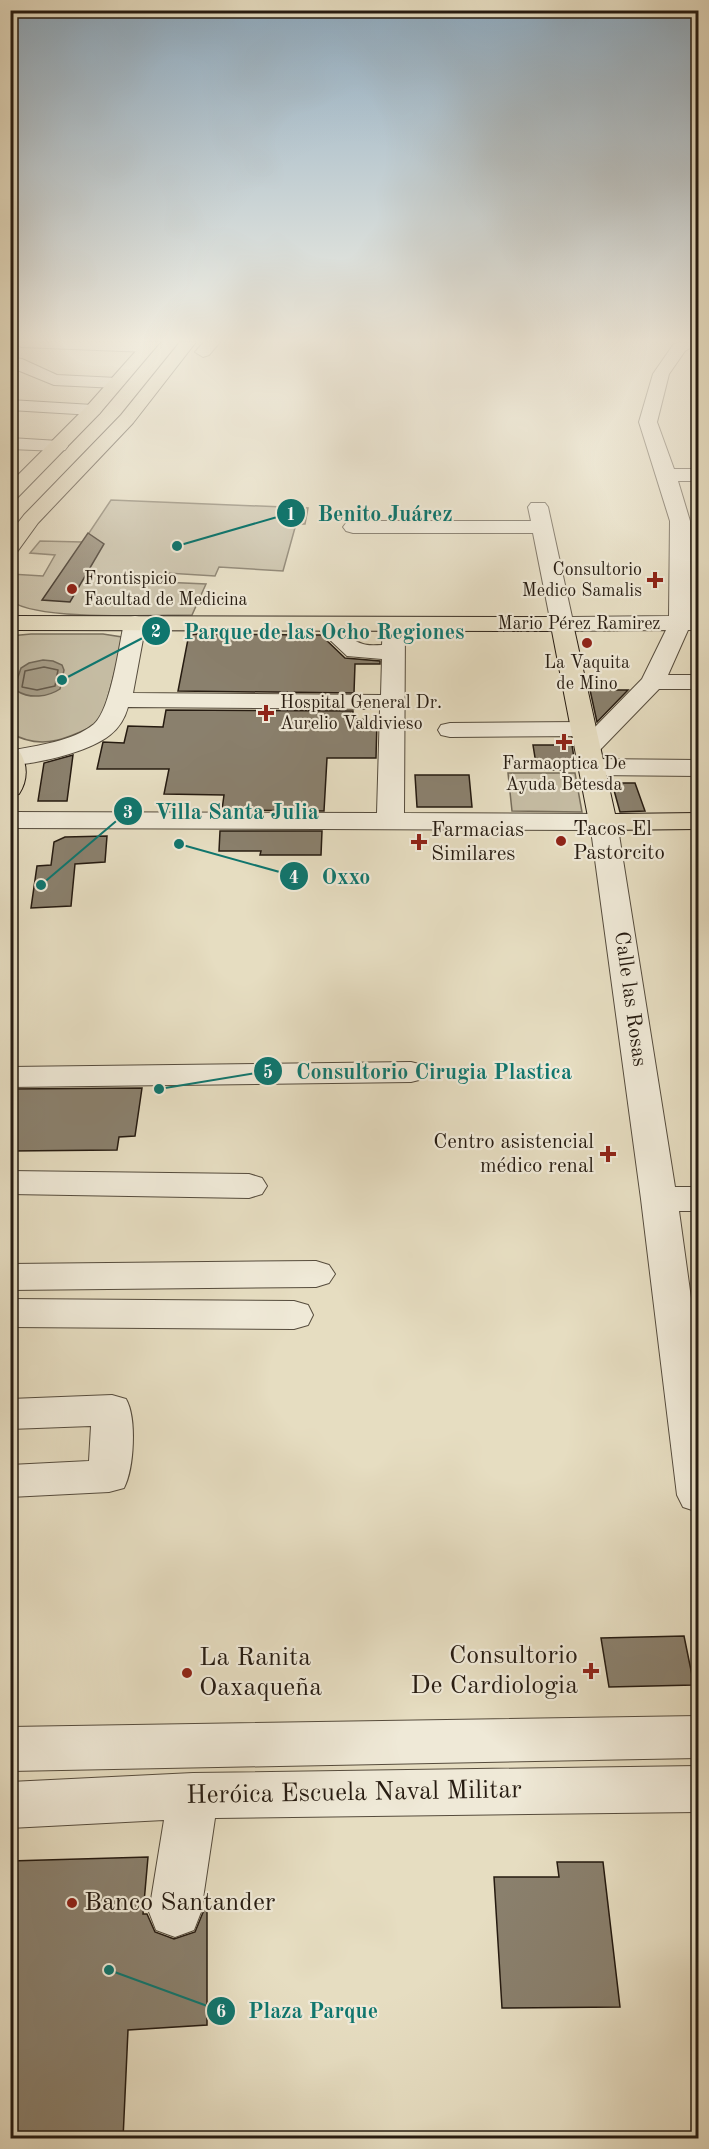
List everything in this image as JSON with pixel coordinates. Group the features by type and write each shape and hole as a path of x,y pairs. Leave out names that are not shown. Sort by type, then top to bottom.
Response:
{"main road":[{"path":"10,494 62,442"},
{"path":"10,548 31,519 105,442"},
{"path":"10,610 78,623"},
{"name":"Mario Pérez Ramirez","path":"10,622 562,624"},
{"path":"10,632 78,623"},
{"name":"Calle las Rosas","path":"562,624 603,822"},
{"path":"10,788 11,757"},
{"path":"603,822 699,821"}],"street":[{"path":"588,748 652,682 689,623 689,521 656,442"},
{"path":"10,443 58,447"},
{"path":"668,475 699,475"},
{"name":"Calle las Rosas","path":"353,527 540,517 562,624"},
{"path":"10,531 31,519"},
{"path":"11,757 62,746 95,734 112,720 135,623"},
{"path":"323,623 355,651 393,653"},
{"name":"Mario Pérez Ramirez","path":"562,624 689,623"},
{"path":"390,821 394,624"},
{"path":"652,682 699,682"},
{"path":"118,700 392,702"},
{"path":"450,730 588,748 699,768"},
{"path":"10,819 603,822"},
{"name":"Calle las Rosas","path":"603,822 693,1423 699,1495"},
{"path":"10,1077 411,1072"},
{"path":"10,1182 249,1186"},
{"path":"659,1198 699,1199"},
{"path":"10,1276 316,1274"},
{"path":"10,1313 294,1315"},
{"path":"10,1414 112,1410 109,1476 10,1481"},
{"path":"10,1749 699,1737"},
{"name":"Heróica Escuela Naval Militar","path":"10,1805 183,1796 699,1789"}],"shaded area":[{"path":"111,500 308,508 305,524 296,524 283,571 219,567 215,576 167,573 162,582 206,584 192,615 70,614 45,612 11,601 11,574 43,576 55,555 30,553 40,541 83,542"},
{"path":"103,634 122,637 123,642 101,722 68,737 45,742 23,739 11,733 10,636"},
{"path":"508,773 575,773 582,812 512,811"}],"water":[{"path":"43,660 62,665 64,670 60,689 39,696 22,694 17,691 15,686 21,668 29,663"}],"building":[{"path":"88,533 104,544 70,602 42,600"},
{"path":"189,634 321,635 345,658 380,661 380,664 355,664 354,693 178,691"},
{"path":"590,690 628,690 597,722"},
{"path":"166,710 353,711 353,719 377,720 376,758 327,758 324,811 222,810 224,795 164,794 169,769 97,769 103,742 124,743 128,726 163,727"},
{"path":"533,745 572,745 574,758 564,770 537,770"},
{"path":"73,755 67,801 38,801 44,763"},
{"path":"415,775 469,775 472,807 417,807"},
{"path":"612,783 635,783 645,811 620,812"},
{"path":"220,831 322,831 321,855 260,855 261,851 219,851"},
{"path":"107,836 105,862 75,864 71,906 31,908 37,866 51,865 54,842 65,837"},
{"path":"142,1088 135,1136 119,1137 117,1150 10,1151 10,1089"},
{"path":"684,1636 694,1685 609,1687 601,1638"},
{"path":"148,1857 143,1914 147,1914 155,1932 174,1939 195,1932 204,1910 207,1910 207,2025 128,2030 123,2139 10,2139 10,2094 16,2038 10,2039 10,1861"},
{"path":"557,1862 603,1862 620,2007 502,2008 494,1877 559,1877"}],"place":[{"name":"Benito Juárez","path":"177,546"},
{"name":"Consultorio Medico Samalis","path":"655,580"},
{"name":"Frontispicio Facultad de Medicina","path":"72,589"},
{"name":"La Vaquita de Mino","path":"587,643"},
{"name":"Parque de las Ocho Regiones","path":"62,680"},
{"name":"Hospital General Dr. Aurelio Valdivieso","path":"266,713"},
{"name":"Farmaoptica De Ayuda Betesda","path":"564,742"},
{"name":"Tacos El Pastorcito","path":"561,841"},
{"name":"Farmacias Similares","path":"419,842"},
{"name":"Oxxo","path":"179,844"},
{"name":"Villa Santa Julia","path":"41,885"},
{"name":"Consultorio Cirugia Plastica","path":"159,1089"},
{"name":"Centro asistencial médico renal","path":"608,1154"},
{"name":"Consultorio De Cardiologia","path":"591,1671"},
{"name":"La Ranita Oaxaqueña","path":"187,1673"},
{"name":"Banco Santander","path":"72,1903"},
{"name":"Plaza Parque","path":"109,1970"}]}
